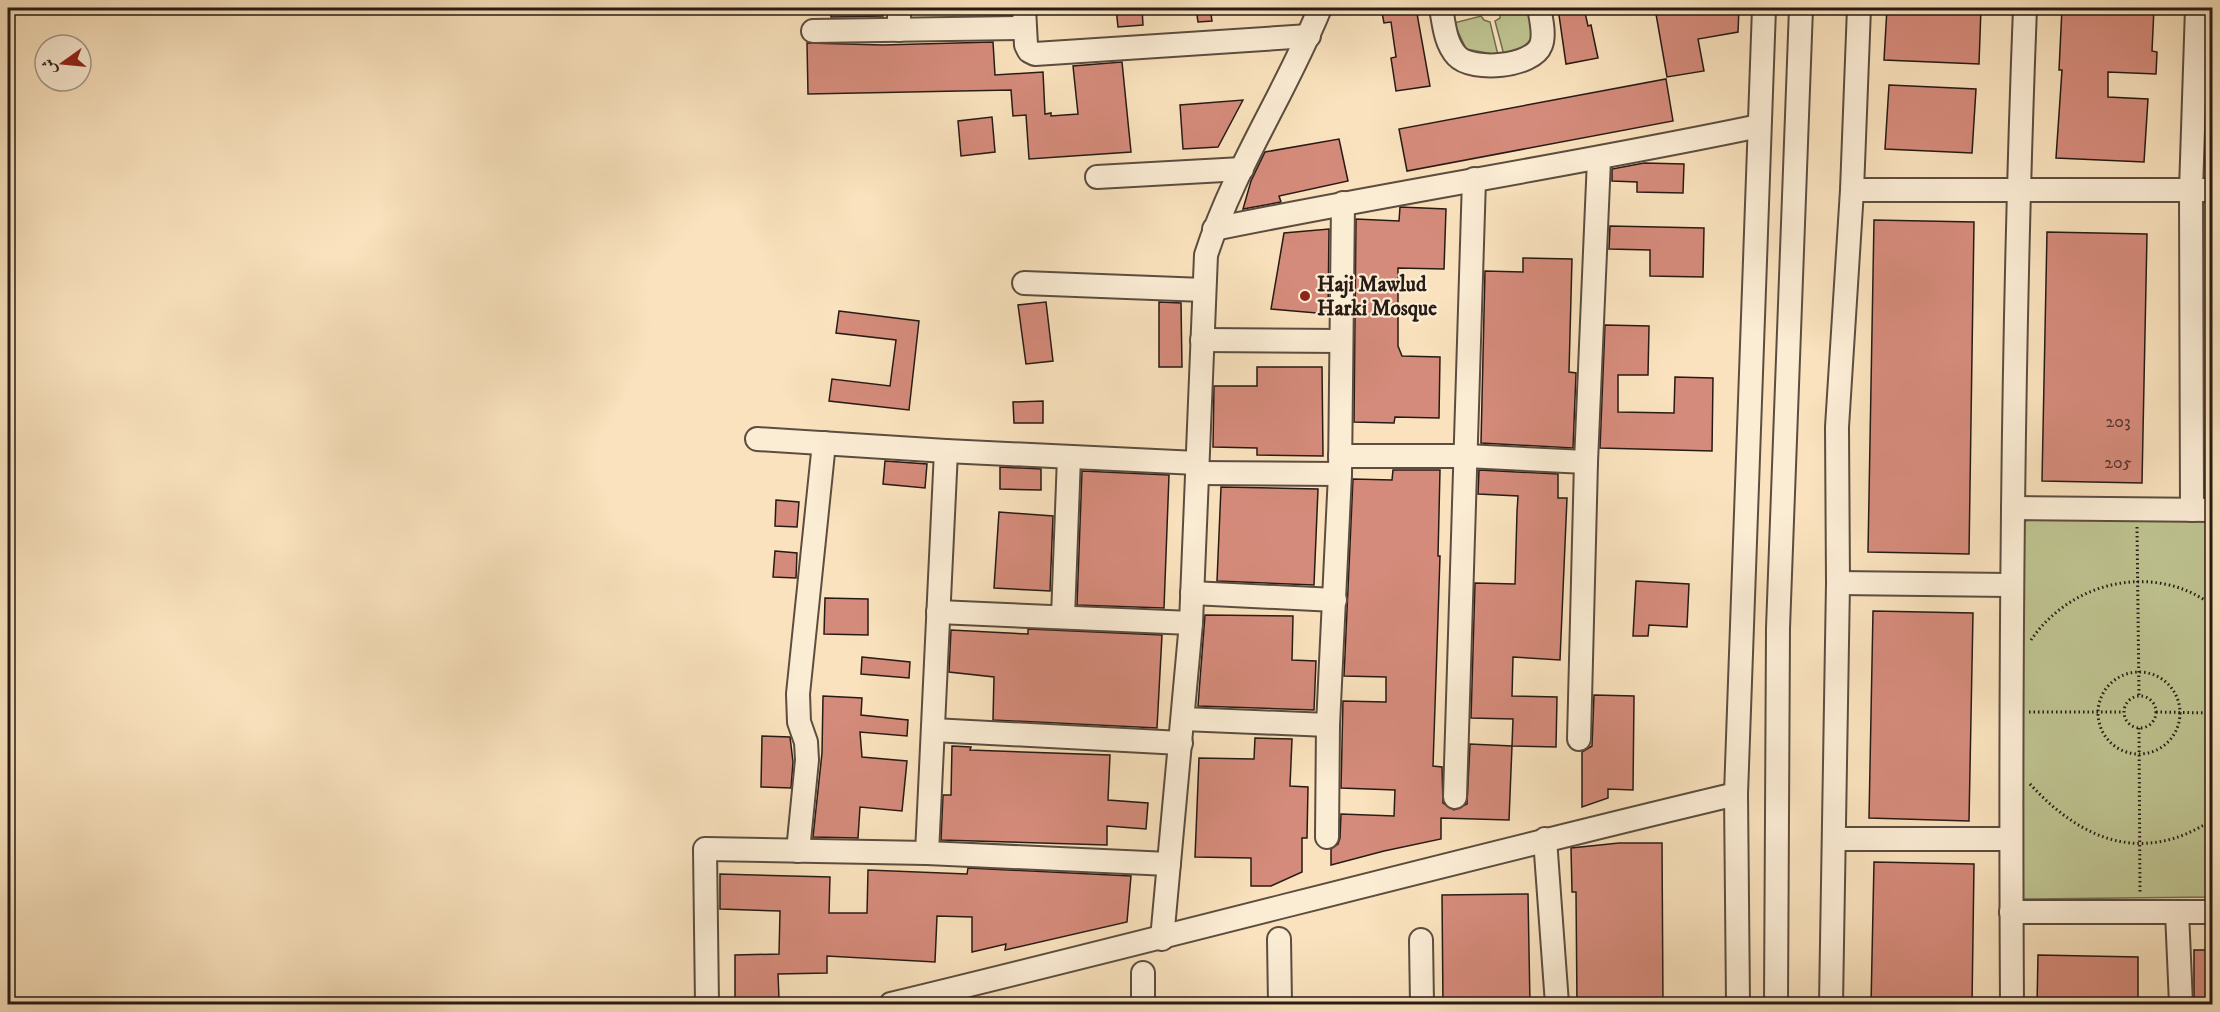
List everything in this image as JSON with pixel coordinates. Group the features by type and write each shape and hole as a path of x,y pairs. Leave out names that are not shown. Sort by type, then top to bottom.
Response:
{"street":[{"path":"899,8 899,30"},
{"path":"1162,939 1191,623 1206,255 1214,229 1309,36 1320,8"},
{"path":"1442,8 1447,39 1456,55 1473,65 1490,66 1529,58 1538,50 1542,43 1539,8"},
{"path":"1738,1005 1736,794 1764,8"},
{"path":"1776,1005 1778,628 1801,8"},
{"path":"1831,1005 1838,583 1837,427 1852,190 1858,8"},
{"path":"2012,1005 2010,585 2017,192 2025,8"},
{"path":"2013,508 2202,510 2202,190 2197,8"},
{"path":"813,31 899,30 1024,18 1026,45 1029,51 1035,54 1309,36"},
{"path":"1214,229 1474,179 1599,159 1759,126"},
{"path":"1579,739 1586,462 1599,159"},
{"path":"1097,177 1242,169"},
{"path":"1455,797 1474,179"},
{"path":"1852,190 2017,192 2202,190"},
{"path":"1327,837 1328,725 1340,465 1342,203"},
{"path":"1024,283 1204,290"},
{"path":"1202,340 1341,341"},
{"path":"758,439 1070,457 1197,468 1340,465 1466,456 1586,462"},
{"path":"798,850 807,760 806,742 799,722 798,694 824,443"},
{"path":"927,853 946,451"},
{"path":"1063,617 1070,457"},
{"path":"1838,583 2010,585"},
{"path":"1192,594 1335,600"},
{"path":"938,612 1191,623"},
{"path":"1183,718 1328,725"},
{"path":"933,730 1181,743"},
{"path":"891,1005 1162,939 1545,839 1736,794"},
{"path":"1545,839 1557,1005"},
{"path":"1834,839 2010,839"},
{"path":"707,1005 705,849 927,853 1169,864"},
{"path":"2011,912 2212,912"},
{"path":"2176,912 2181,1005"},
{"path":"1279,939 1280,1005"},
{"path":"1421,940 1422,1005"},
{"path":"1143,973 1143,1005"}],"path":[{"path":"2137,520 2139,696"},
{"path":"2027,645 2051,615 2067,603 2104,586 2138,581 2162,583 2186,591 2212,605"},
{"path":"2139,672 2160,677 2171,686 2178,698 2181,712 2173,737 2158,749 2139,754 2115,746 2103,731 2098,712 2101,698 2108,686 2119,677 2139,672"},
{"path":"2139,696 2149,699 2156,712 2152,722 2139,728 2130,725 2123,712 2126,703 2139,696"},
{"path":"2020,712 2123,712"},
{"path":"2156,712 2212,713"},
{"path":"2139,728 2140,912"},
{"path":"2026,780 2051,808 2084,830 2121,842 2162,842 2186,834 2212,820"}],"green space":[{"path":"1529,8 1533,27 1530,39 1521,48 1504,55 1495,21 1500,18 1500,14"},
{"path":"1481,16 1490,22 1498,55 1466,49 1454,23"},
{"path":"2028,520 2212,520 2212,897 2023,899 2022,523"}],"building":[{"path":"831,8 883,8 883,16 831,17"},
{"path":"1116,8 1142,8 1143,25 1118,27"},
{"path":"1196,8 1210,8 1212,21 1198,22"},
{"path":"1381,8 1416,8 1430,86 1396,91 1391,58 1396,57 1391,22 1384,23"},
{"path":"1558,8 1584,8 1588,26 1591,25 1598,58 1566,64"},
{"path":"1693,8 1739,8 1738,32 1698,39 1704,71 1667,77 1656,14"},
{"path":"1887,8 1981,8 1979,64 1884,60"},
{"path":"2062,8 2154,8 2152,51 2157,52 2156,74 2108,72 2108,97 2148,99 2144,162 2056,158 2062,70 2059,70"},
{"path":"993,42 995,75 1043,72 1045,114 1051,113 1051,116 1078,114 1073,66 1122,62 1131,152 1029,159 1026,115 1013,116 1011,90 808,94 807,43 883,45"},
{"path":"1666,79 1673,121 1407,171 1399,129"},
{"path":"1889,85 1976,89 1972,153 1885,149"},
{"path":"1243,100 1218,147 1183,149 1180,105"},
{"path":"992,117 995,152 961,156 958,121"},
{"path":"1339,139 1348,181 1279,196 1281,202 1243,209 1251,181 1265,152"},
{"path":"1644,163 1684,164 1683,193 1637,192 1637,182 1612,181 1612,169"},
{"path":"1400,207 1446,209 1444,269 1398,268 1398,346 1402,356 1440,357 1439,418 1395,417 1394,423 1354,422 1356,219 1399,221"},
{"path":"1874,220 1974,222 1969,554 1868,552"},
{"path":"1610,226 1704,228 1703,277 1650,276 1650,250 1609,249"},
{"path":"1329,229 1328,314 1271,309 1284,233"},
{"path":"2047,232 2147,234 2142,483 2042,481"},
{"path":"1523,258 1572,259 1569,372 1576,373 1573,448 1481,443 1485,271 1523,272"},
{"path":"1046,302 1053,361 1026,364 1018,305"},
{"path":"1159,302 1181,303 1182,367 1159,367"},
{"path":"839,311 919,321 909,410 829,401 832,379 890,386 896,340 836,333"},
{"path":"1605,325 1649,326 1648,375 1618,375 1618,412 1674,413 1675,377 1713,378 1712,451 1600,448"},
{"path":"1257,367 1322,367 1323,456 1257,455 1257,448 1213,447 1214,386 1257,386"},
{"path":"1043,401 1043,423 1014,423 1013,402"},
{"path":"885,461 927,464 925,488 883,484"},
{"path":"1000,467 1041,469 1041,490 1000,489"},
{"path":"1393,470 1440,470 1438,556 1440,556 1433,766 1442,767 1443,803 1454,810 1467,804 1470,744 1512,746 1509,820 1441,818 1441,839 1331,865 1331,849 1338,844 1340,838 1341,814 1394,816 1395,790 1341,788 1343,701 1386,702 1386,677 1344,676 1353,479 1392,480"},
{"path":"1479,470 1558,474 1558,498 1567,498 1560,660 1513,657 1512,696 1557,697 1556,747 1512,746 1513,719 1471,718 1475,583 1515,584 1518,496 1478,494"},
{"path":"1082,471 1169,475 1164,608 1077,605"},
{"path":"1221,487 1318,489 1314,585 1217,581"},
{"path":"776,500 799,502 797,527 775,526"},
{"path":"999,512 1053,516 1050,591 994,588"},
{"path":"775,551 797,553 796,578 773,577"},
{"path":"1636,581 1689,584 1687,627 1649,625 1648,636 1633,636"},
{"path":"825,598 868,599 868,635 824,634"},
{"path":"1873,611 1973,613 1969,821 1869,818"},
{"path":"1205,615 1293,616 1292,660 1316,661 1314,710 1198,706"},
{"path":"1028,629 1162,635 1157,728 993,720 994,677 949,672 951,630 1028,634"},
{"path":"862,657 910,662 909,678 861,674"},
{"path":"1594,695 1634,696 1633,790 1608,789 1608,798 1582,807 1582,752 1592,746"},
{"path":"823,696 862,698 861,715 908,720 907,736 860,732 862,757 907,761 902,811 860,807 858,838 813,837 822,753"},
{"path":"762,736 790,737 793,762 791,788 761,787"},
{"path":"1255,738 1292,739 1290,786 1308,787 1307,838 1302,838 1302,872 1271,886 1251,886 1251,858 1195,857 1199,758 1254,759"},
{"path":"952,746 971,747 970,750 1110,755 1108,800 1148,803 1146,829 1107,826 1107,845 941,840 943,795 951,795"},
{"path":"1619,843 1662,843 1663,1005 1577,1005 1576,892 1572,892 1571,848"},
{"path":"1874,862 1974,864 1972,1005 1871,1005"},
{"path":"968,868 1131,876 1127,922 1005,950 1006,944 972,952 972,917 937,916 935,962 827,956 827,973 778,974 779,999 735,999 735,955 779,954 780,911 720,909 720,874 830,877 829,913 867,913 868,870 967,874"},
{"path":"1528,894 1530,1005 1443,1005 1442,895"},
{"path":"2194,950 2212,950 2212,1005 2194,1005"},
{"path":"2038,955 2138,957 2138,1005 2037,1005"}],"place":[{"name":"Haji Mawlud Harki Mosque","path":"1305,296"}]}
